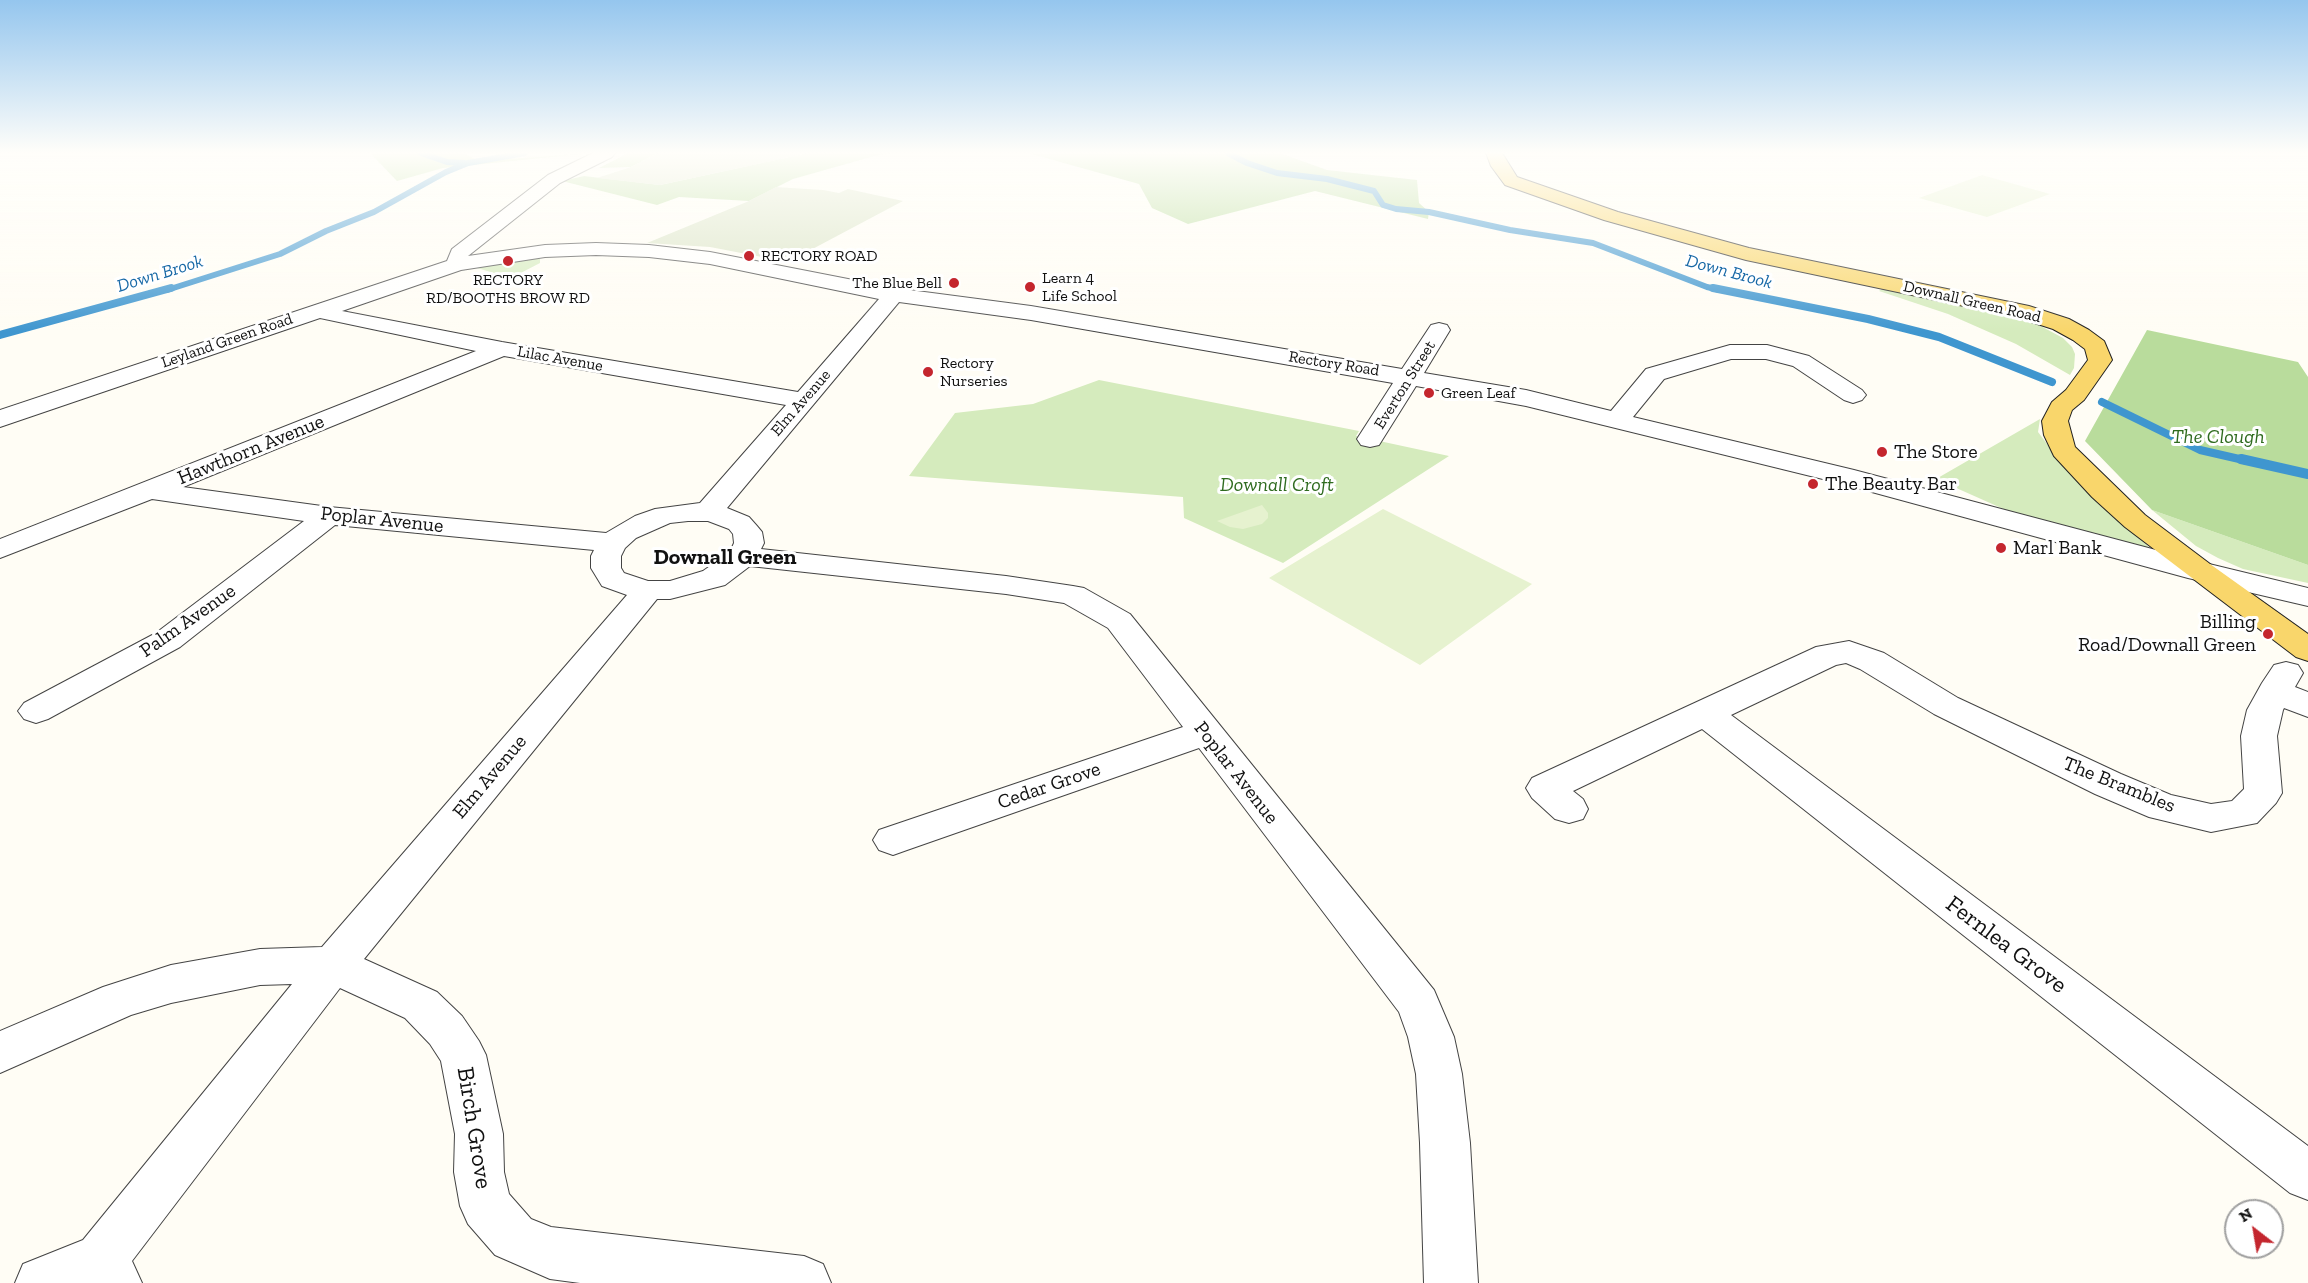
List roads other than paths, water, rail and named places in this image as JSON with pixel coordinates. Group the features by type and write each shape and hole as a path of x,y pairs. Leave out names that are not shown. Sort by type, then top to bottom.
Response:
{"main road":[{"name":"Downall Green Road","path":"1605,213 1746,254 2021,311 2061,324 2081,335 2096,346 2100,360 2075,395 2061,407 2055,421 2056,435 2062,450 2135,521 2199,571 2289,671"}],"street":[{"path":"456,265 459,253 511,213"},
{"name":"Rectory Road","path":"456,265 545,251 596,249 649,251 710,258 894,295 1031,313 1409,376 1526,398 1618,419 1844,476 2199,571 2308,597"},
{"name":"Leyland Green Road","path":"0,419 456,265"},
{"name":"Elm Avenue","path":"708,512 894,295"},
{"name":"Lilac Avenue","path":"320,310 333,316 502,349 803,400"},
{"name":"Everton Street","path":"1371,439 1439,330"},
{"name":"Hawthorn Avenue","path":"0,549 502,349"},
{"path":"1618,419 1655,374 1730,352 1767,352 1802,360 1857,390"},
{"name":"Poplar Avenue","path":"152,490 329,516 613,543"},
{"path":"708,512 726,516 739,523 747,532 749,543 743,556 723,573 693,585 670,590 648,590 628,586 613,579 606,568 606,556 613,543 626,532 665,515 708,512"},
{"name":"Palm Avenue","path":"36,711 168,640 329,516"},
{"name":"Poplar Avenue","path":"743,556 1006,585 1073,595 1119,621 1204,733 1418,1003 1431,1037 1439,1074 1445,1143 1451,1283"},
{"name":"Elm Avenue","path":"333,964 648,590"},
{"name":"The Brambles","path":"1705,713 1828,655 1849,652 1872,661 1946,706 2108,784 2163,807 2211,818 2243,813 2263,793 2259,736 2265,710 2289,671"},
{"path":"2289,671 2308,705"},
{"path":"1569,809 1545,788 1705,713"},
{"name":"Fernlea Grove","path":"1705,713 2308,1176"},
{"name":"Cedar Grove","path":"893,840 1204,733"},
{"path":"42,1283 108,1271 333,964"},
{"name":"Birch Grove","path":"0,1053 119,1000 171,984 260,967 333,964 421,1005 446,1030 463,1056 479,1134 479,1172 486,1206 513,1237 550,1253 804,1283"}],"waterway":[{"name":"Down Brook","path":"167,290 280,254 326,231 372,213"},
{"name":"Down Brook","path":"1433,213 1510,230 1593,243 1720,290"},
{"name":"Down Brook","path":"0,335 171,288"},
{"name":"Down Brook","path":"1713,288 1868,319 1939,337 2052,382"},
{"name":"Down Brook","path":"2102,402 2200,450 2248,461"},
{"name":"Down Brook","path":"2241,459 2308,474"}],"place":[{"name":"RECTORY ROAD","path":"749,256"},
{"name":"RECTORY RD/BOOTHS BROW RD","path":"508,261"},
{"name":"The Blue Bell","path":"954,283"},
{"name":"Learn 4 Life School","path":"1030,287"},
{"name":"Rectory Nurseries","path":"928,372"},
{"name":"Green Leaf","path":"1429,393"},
{"name":"The Store","path":"1882,452"},
{"name":"The Beauty Bar","path":"1813,484"},
{"name":"Marl Bank","path":"2001,548"},
{"name":"Billing Road/Downall Green","path":"2268,634"}],"district":[{"name":"Downall Green","path":"725,558"}],"park label":[{"name":"The Clough","path":"2218,437"},
{"name":"Downall Croft","path":"1277,485"}]}
